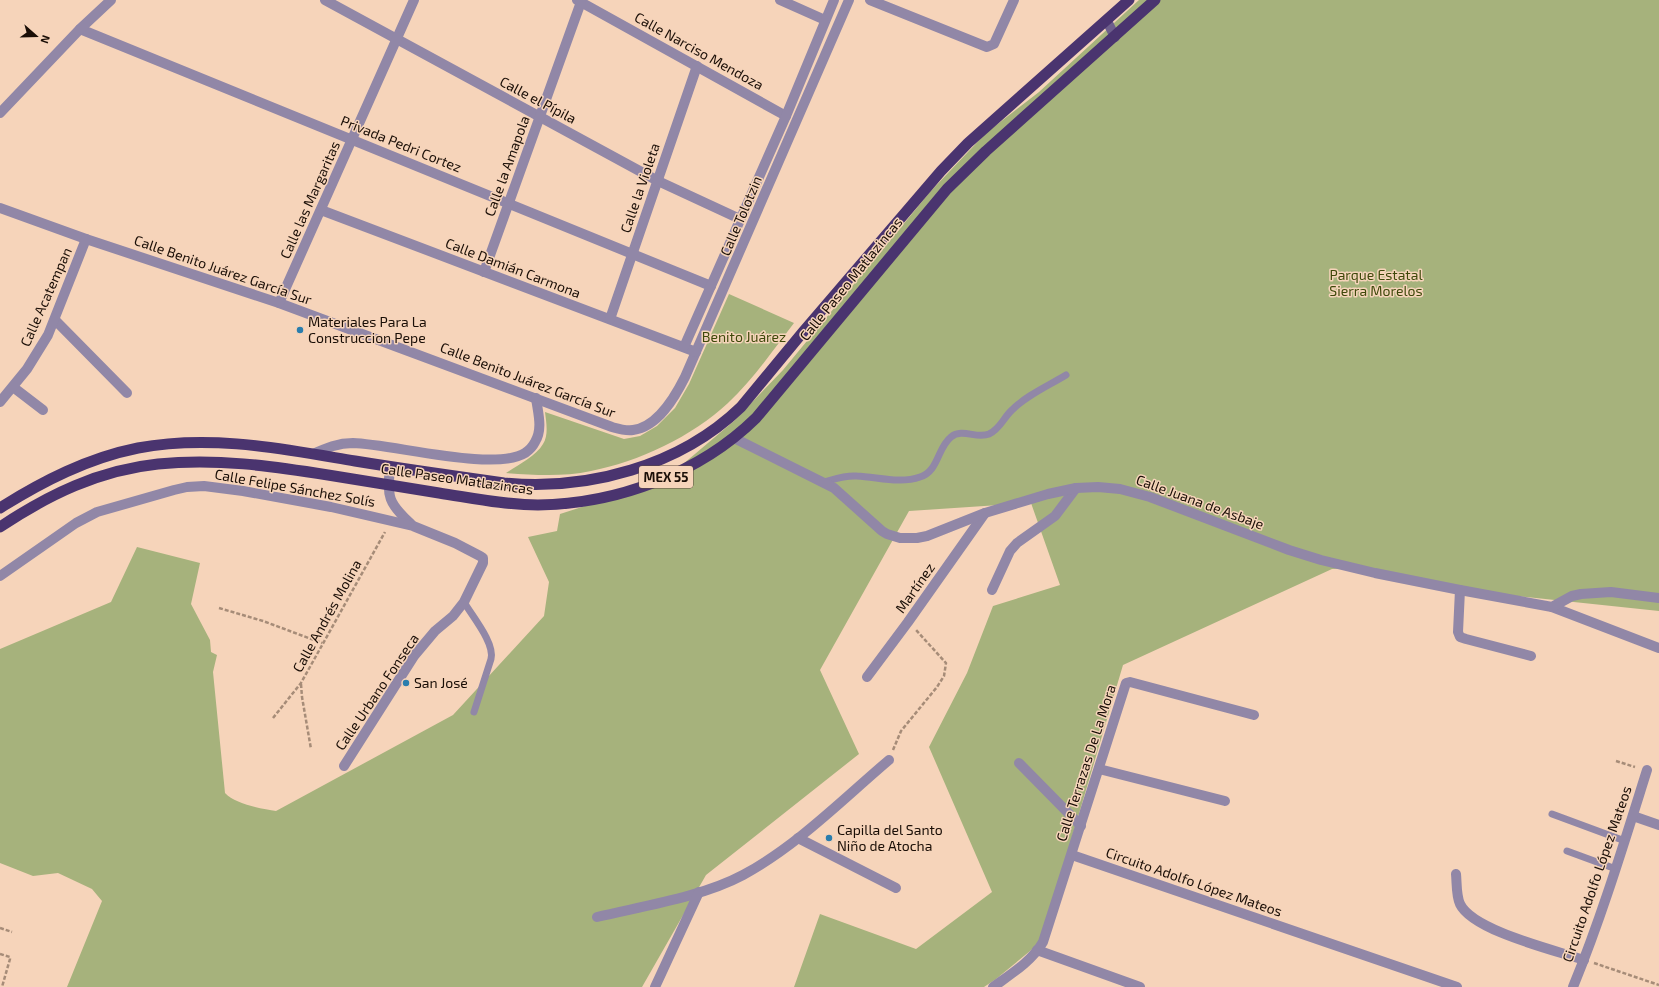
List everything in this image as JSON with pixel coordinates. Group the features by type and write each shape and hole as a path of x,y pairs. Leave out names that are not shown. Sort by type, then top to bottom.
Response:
{"highway":[{"name":"Calle Paseo Matlazincas","path":"0,508 59,474 85,464 138,448 183,443 210,442 258,445 524,485 561,484 606,478 630,470 686,447 714,431 742,407 813,320 941,171 968,143 1129,0"},
{"name":"Calle Paseo Matlazincas","path":"0,527 24,511 76,484 117,471 156,464 204,461 267,465 508,503 537,505 569,503 608,496 650,484 723,447 756,418 947,189 986,151 1155,0"}],"main road":[{"path":"1106,21 1115,36"}],"street":[{"path":"0,112 111,0"},
{"name":"Calle el Pípila","path":"325,0 658,181 740,219"},
{"name":"Calle las Margaritas","path":"280,303 414,0"},
{"path":"780,0 825,20"},
{"name":"Calle Tolotzin","path":"684,347 786,116 834,0"},
{"name":"Calle Tolotzin","path":"639,429 646,426 669,403 680,388 849,0"},
{"path":"870,0 987,48 994,44 1014,0"},
{"name":"Calle Narciso Mendoza","path":"579,1 786,116"},
{"name":"Calle la Amapola","path":"484,272 540,117 579,1"},
{"name":"Privada Pedri Cortez","path":"80,30 352,139 711,286"},
{"name":"Calle la Violeta","path":"610,319 697,66"},
{"name":"Calle Benito Juárez García Sur","path":"0,208 86,239 280,303 622,430 639,429"},
{"name":"Calle Damián Carmona","path":"322,210 696,352"},
{"name":"Calle Acatempan","path":"0,402 13,387 38,352 55,320 86,239"},
{"path":"55,320 127,393"},
{"path":"13,387 43,410"},
{"path":"313,454 332,446 353,443 474,458 495,459 515,457 524,454 530,449 538,435 540,425 536,398"},
{"name":"Calle Juana de Asbaje","path":"734,438 824,482 845,497 858,511 882,531 900,538 917,538 927,536 985,513 1048,494 1076,488 1098,487 1120,489 1150,497 1290,550 1321,560 1375,573 1552,607 1659,648"},
{"path":"390,466 388,485 392,504 413,526"},
{"name":"Calle Felipe Sánchez Solís","path":"0,576 86,516 113,506 187,487 204,486 244,491 413,526 455,543 480,556"},
{"path":"992,590 1010,551 1017,543 1055,516 1076,488"},
{"name":"Martínez","path":"867,677 985,513"},
{"name":"Calle Urbano Fonseca","path":"344,766 414,656 435,631 453,616 464,602 483,563 483,558 480,556"},
{"path":"1460,590 1458,632 1460,637 1530,656"},
{"path":"1552,607 1572,596 1581,594 1611,592 1659,598"},
{"name":"Calle Terrazas De La Mora","path":"1072,855 1126,683 1130,682 1254,715"},
{"path":"597,917 699,892 719,886 743,875 765,862 798,838 889,760"},
{"path":"1019,763 1081,826"},
{"path":"1099,770 1225,801"},
{"name":"Circuito Adolfo López Mateos","path":"1573,987 1616,869 1647,770"},
{"path":"1633,816 1659,825"},
{"path":"798,838 896,888"},
{"path":"994,987 1037,950 1050,923 1072,855"},
{"name":"Circuito Adolfo López Mateos","path":"1072,855 1457,987"},
{"path":"1456,874 1458,897 1461,905 1476,921 1502,933 1584,960"},
{"path":"655,987 699,892"},
{"path":"1037,950 1140,987"}],"lane":[{"path":"824,482 845,476 898,480 922,476 933,468 941,450 952,436 963,433 988,434 1000,426 1013,409 1066,375"},
{"path":"464,602 489,643 492,651 491,659 474,712"},
{"path":"1552,814 1625,841"},
{"path":"1567,851 1616,869"}],"path":[{"name":"Calle Andrés Molina","path":"273,718 301,683 392,521"},
{"path":"219,608 263,621 322,644"},
{"path":"889,760 901,731 937,687 944,676 946,663 908,622"},
{"path":"301,683 311,749"},
{"path":"0,928 12,932"},
{"path":"0,954 10,957 2,987"},
{"path":"1584,960 1659,985"}],"green space":[{"name":"Parque Estatal Sierra Morelos","path":"1139,0 1659,0 1659,611 1461,590 1354,568 1332,569 1123,665 1041,942 996,979 984,987 794,987 820,914 916,949 992,892 929,747 967,673 993,606 1060,585 1031,503 909,511 820,670 859,754 706,875 642,987 67,987 102,901 92,889 58,873 33,876 0,863 0,649 111,602 137,547 200,563 191,604 210,640 211,652 217,655 213,672 225,793 229,797 242,803 276,811 453,715 544,616 549,582 528,537 557,531 560,514 663,481 734,421 783,370 930,192 986,133 1039,92"},
{"name":"Benito Juárez","path":"729,294 794,323 746,385 714,415 682,437 664,446 609,467 580,473 559,475 506,473 531,456 543,444 547,432 545,412 624,439 640,436 657,426 675,408 689,384"}],"place":[{"name":"Materiales Para La Construccion Pepe","path":"300,330"},
{"name":"San José","path":"406,683"},
{"name":"Capilla del Santo Niño de Atocha","path":"829,838"}]}
